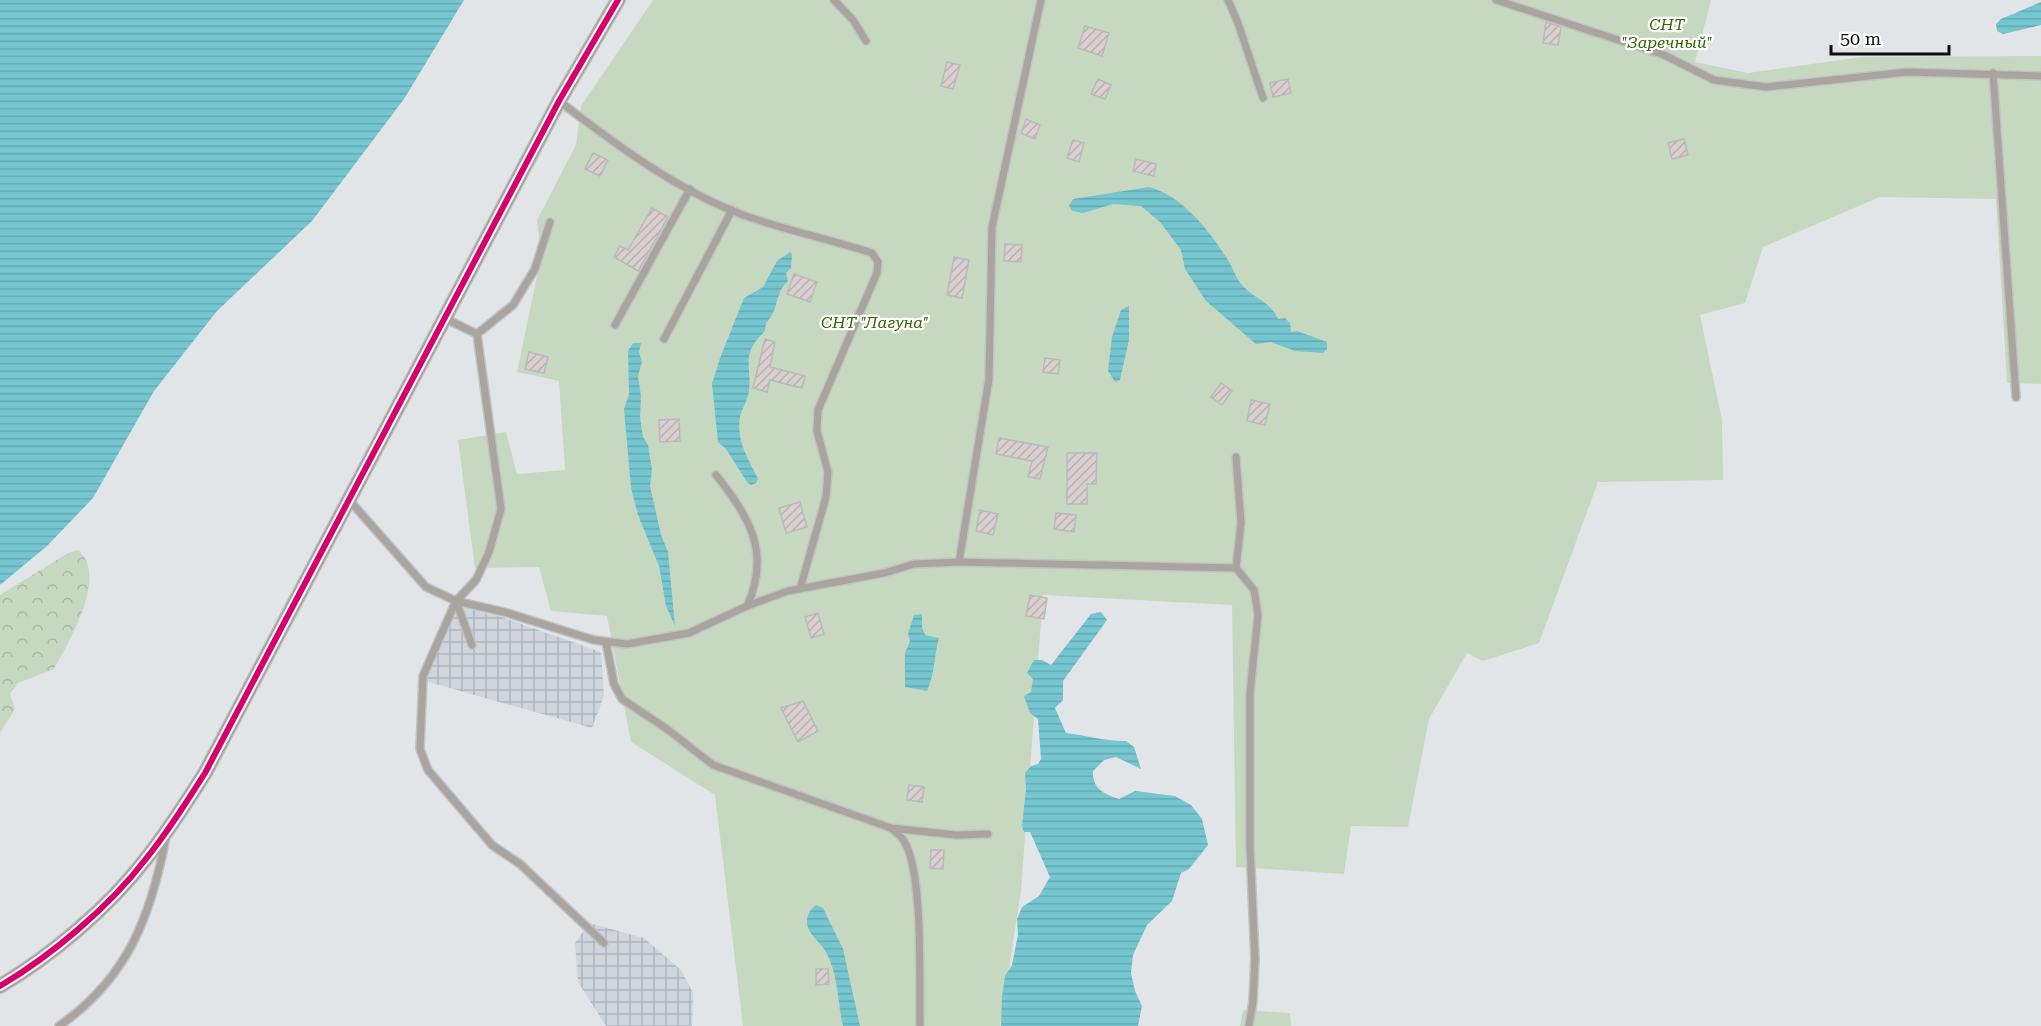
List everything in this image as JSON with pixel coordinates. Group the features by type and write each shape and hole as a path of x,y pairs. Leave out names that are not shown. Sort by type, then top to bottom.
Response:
{"street":[{"path":"0,987 52,950 108,900 144,863 168,831 205,773 559,101 618,0"}],"lane":[{"path":"834,0 853,20 866,41"},
{"path":"959,562 990,379 992,227 1041,0"},
{"path":"1228,0 1263,98"},
{"path":"1496,0 1664,55 1714,80 1766,87 1907,72 2041,75"},
{"path":"1993,73 2016,397"},
{"path":"559,101 607,137 690,189 732,210 872,253 878,262 877,273 818,410 817,431 828,472 826,497 800,589"},
{"path":"615,325 690,189"},
{"path":"664,339 732,210"},
{"path":"477,334 513,305 535,269 550,222"},
{"path":"444,318 477,334"},
{"path":"477,334 501,509 489,552 476,580 456,601 423,676 420,749 428,770 492,845 520,864 604,943"},
{"path":"1236,457 1241,523 1236,568 1254,590 1258,615 1250,693 1250,847 1255,959 1249,1026"},
{"path":"716,475 732,495 757,547 757,584 747,606"},
{"path":"350,501 426,587 456,601 504,612 606,642 627,644 689,633 747,606 800,589 884,573 914,564 959,562 1236,568"},
{"path":"456,601 472,645"},
{"path":"606,642 614,684 622,699 667,729 713,765 891,828 956,835 988,834"},
{"path":"891,828 904,841 914,874 918,922 920,1026"},
{"path":"59,1026 80,1012 110,979 138,936 156,888 168,831"}],"shaded area":[{"path":"456,601 601,652 604,696 592,728 425,681"},
{"path":"589,923 644,938 681,970 693,993 692,1026 606,1026 578,982 575,943"}],"green space":[{"name":"СНТ \"Лагуна\"","path":"653,0 1711,0 1695,62 1748,73 1861,57 2041,56 2041,384 2007,383 1996,199 1880,197 1763,247 1745,303 1700,315 1722,420 1723,480 1598,482 1539,643 1483,661 1467,653 1429,719 1408,827 1351,826 1344,874 1236,867 1232,605 1043,595 1021,891 1000,1026 743,1026 715,795 631,742 607,616 551,611 539,567 475,568 458,440 506,432 517,474 565,470 559,381 517,372 541,257 537,220 576,145 581,106"},
{"path":"78,550 86,561 89,575 88,592 76,626 54,669 18,683 10,694 15,709 0,733 0,595 68,553"},
{"path":"1243,1010 1290,1013 1291,1026 1240,1026"}],"water":[{"path":"0,0 464,0 404,99 312,221 217,311 154,391 93,498 47,546 0,585"},
{"path":"2041,2 2041,25 2003,34 1997,31 1996,24 2001,19"},
{"path":"1149,187 1172,198 1203,225 1228,260 1242,285 1271,308 1278,319 1285,318 1290,323 1291,332 1297,331 1327,342 1327,349 1323,353 1295,351 1271,342 1256,344 1206,301 1185,269 1181,250 1160,222 1141,206 1113,204 1083,213 1072,211 1069,205 1073,199"},
{"path":"790,252 792,254 791,268 786,273 788,281 780,292 773,313 766,323 765,331 757,339 750,353 749,391 739,426 741,442 758,479 751,485 726,449 718,442 712,384 744,298 763,287 777,261"},
{"path":"1129,306 1129,340 1120,380 1115,382 1108,371 1112,337 1121,310"},
{"path":"633,343 641,343 639,352 642,362 638,376 641,396 640,417 652,469 650,486 661,535 668,552 675,626 666,606 659,566 638,515 631,488 624,409 629,394 628,351"},
{"path":"1101,612 1107,620 1063,681 1063,700 1055,708 1066,733 1126,741 1134,747 1141,769 1116,757 1104,760 1093,771 1093,777 1100,790 1119,799 1135,791 1175,796 1191,805 1202,819 1208,845 1189,869 1181,873 1172,901 1147,925 1133,955 1131,973 1135,991 1142,1006 1138,1026 1001,1026 1002,996 1005,976 1012,965 1018,935 1017,919 1022,907 1039,896 1050,877 1030,832 1024,832 1022,826 1026,789 1025,773 1041,759 1038,719 1030,713 1024,696 1031,692 1033,679 1027,673 1034,660 1042,660 1051,665 1091,614"},
{"path":"922,614 922,627 925,635 939,638 932,678 927,691 905,687 905,653 910,641 908,634 914,615"},
{"path":"816,905 823,908 843,949 860,1026 843,1026 836,979 830,961 824,948 807,925 807,918"}],"building":[{"path":"1546,22 1561,27 1558,45 1543,43"},
{"path":"1085,26 1109,33 1102,56 1078,48"},
{"path":"947,62 960,65 953,89 941,86"},
{"path":"1098,79 1111,85 1105,99 1091,94"},
{"path":"1288,79 1291,93 1273,97 1270,83"},
{"path":"1026,119 1040,125 1035,139 1021,133"},
{"path":"1684,139 1688,155 1672,159 1668,143"},
{"path":"1073,140 1084,143 1079,162 1067,158"},
{"path":"593,153 608,160 600,176 585,169"},
{"path":"1136,159 1156,164 1154,176 1133,171"},
{"path":"652,208 668,217 638,271 614,257 620,246 628,250"},
{"path":"1005,244 1022,245 1021,262 1004,261"},
{"path":"954,257 969,260 962,298 947,295"},
{"path":"794,274 817,282 810,302 787,294"},
{"path":"765,339 775,342 770,367 805,376 802,388 770,380 767,392 753,388"},
{"path":"529,352 548,357 544,373 525,369"},
{"path":"1045,358 1060,360 1058,374 1043,372"},
{"path":"1221,383 1232,391 1222,405 1211,397"},
{"path":"1251,400 1270,404 1265,425 1247,421"},
{"path":"679,419 680,441 660,442 659,420"},
{"path":"999,438 1048,447 1040,479 1028,477 1032,461 996,454"},
{"path":"1067,453 1097,453 1096,484 1087,484 1087,504 1067,504"},
{"path":"800,502 807,527 786,533 779,508"},
{"path":"980,510 998,514 993,535 976,531"},
{"path":"1056,513 1076,515 1074,532 1054,529"},
{"path":"1030,595 1047,598 1044,619 1026,616"},
{"path":"818,613 824,634 811,638 805,617"},
{"path":"803,701 818,731 798,742 781,708"},
{"path":"909,785 924,787 922,802 907,800"},
{"path":"931,850 944,850 943,869 930,868"},
{"path":"816,969 828,969 829,984 816,985"}],"cycle path":[{"path":"0,986 59,945 97,913 131,878 161,839 205,773 559,101 618,0"}],"park label":[{"name":"СНТ \"Заречный\"","path":"1667,33"}]}
